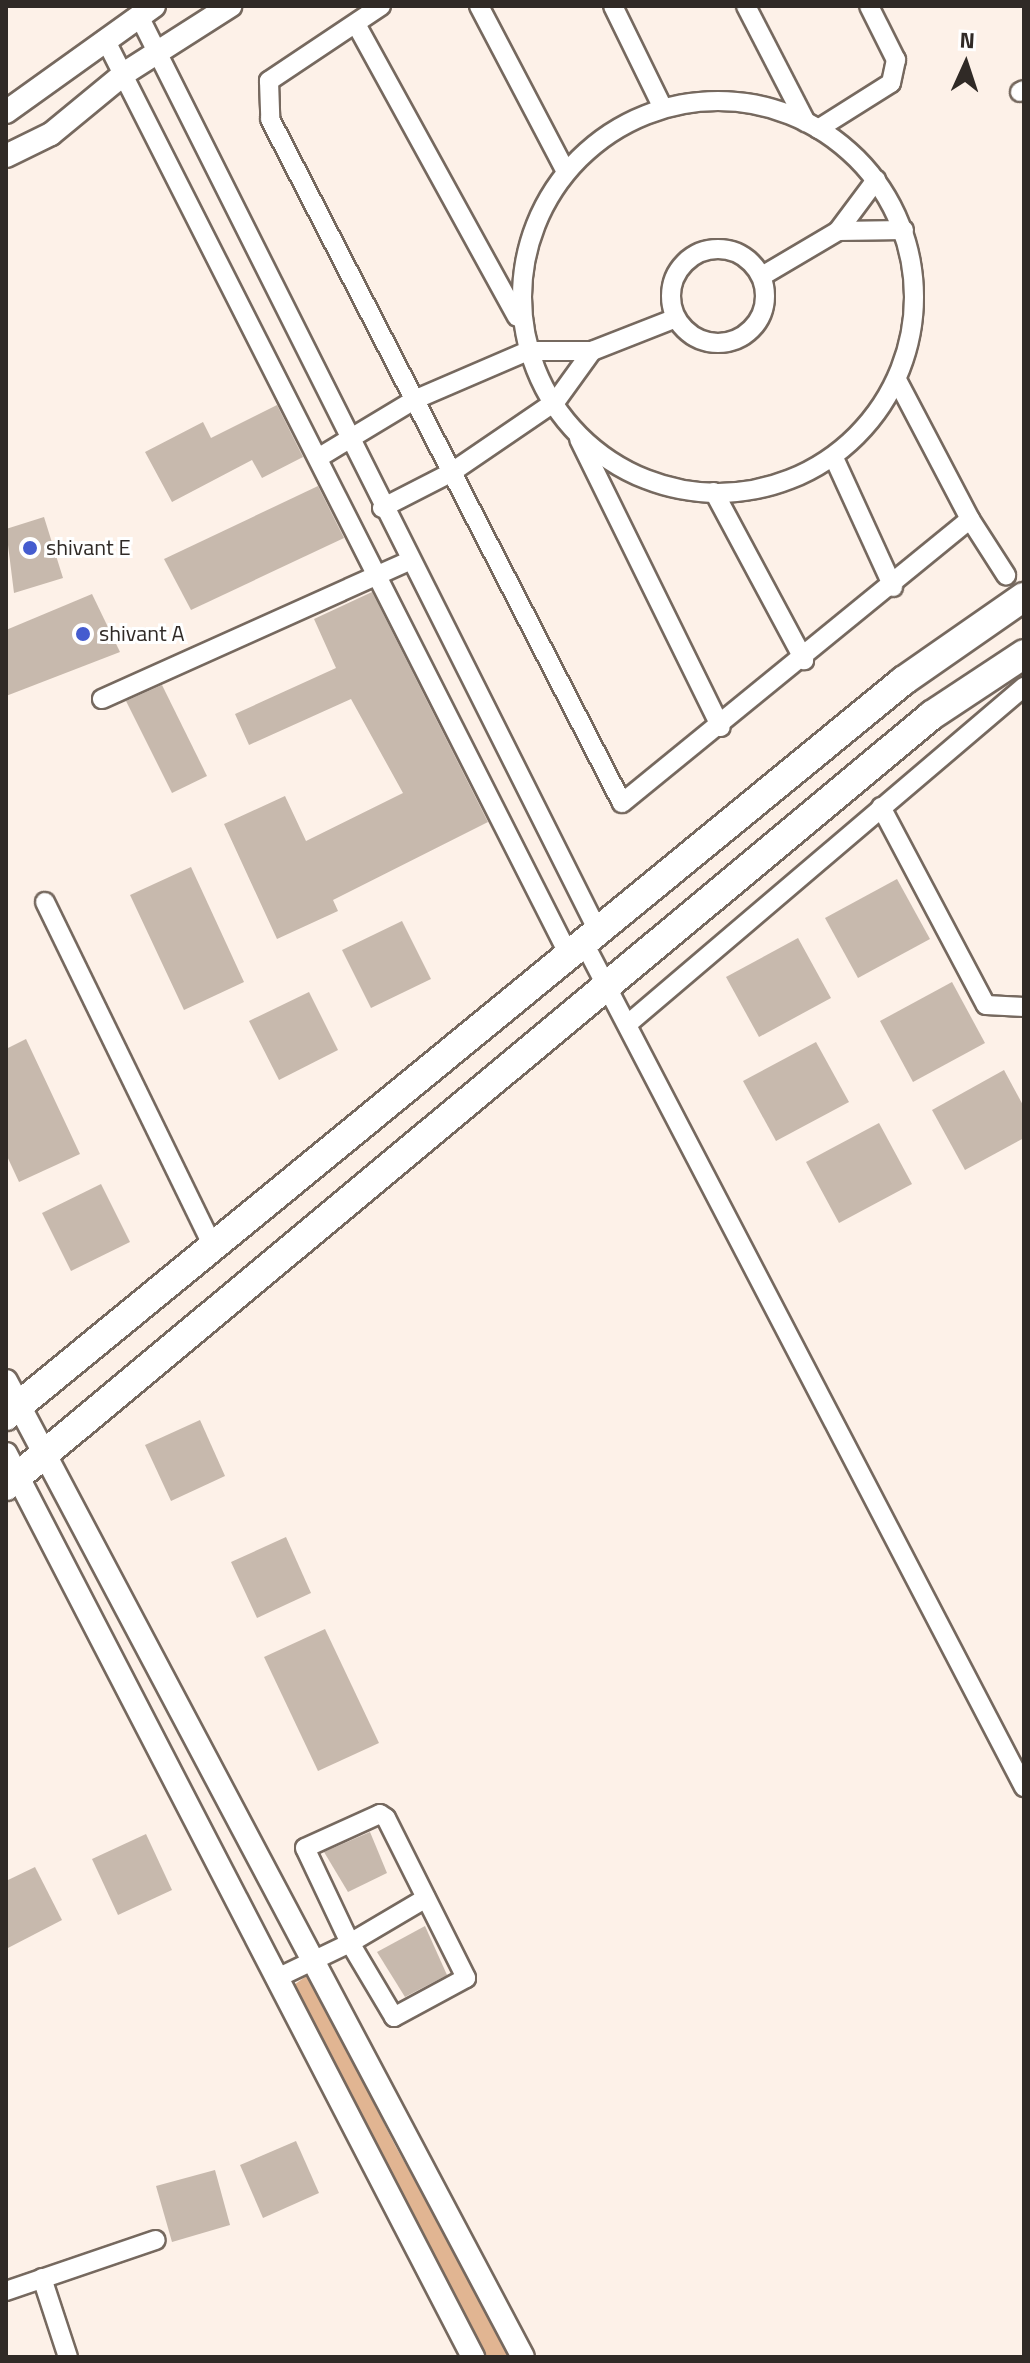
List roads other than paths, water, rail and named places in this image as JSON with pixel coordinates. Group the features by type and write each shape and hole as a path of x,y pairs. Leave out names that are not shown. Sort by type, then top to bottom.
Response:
{"main road":[{"path":"12,1411 903,681 1024,597"},
{"path":"10,1473 48,1452 932,715 1024,654"}],"street":[{"path":"6,156 51,134 125,73 230,6"},
{"path":"381,6 269,81 265,93 270,119 614,796 622,803 635,798 893,587 970,519"},
{"path":"479,6 566,172"},
{"path":"613,6 662,106"},
{"path":"577,437 628,474 714,492 752,492 834,458 862,434 898,382 913,330 904,230 876,180 812,126 746,6"},
{"path":"517,317 525,248 566,172 605,136 662,106 730,101 812,126 891,83 896,60 869,6"},
{"path":"6,112 58,81 105,39 147,11 157,53 409,561 584,943"},
{"path":"356,24 517,317 528,351 577,437 721,727"},
{"path":"105,39 125,73 377,575 609,985 1024,1787"},
{"path":"762,276 838,231 876,180"},
{"path":"838,231 904,230"},
{"path":"697,253 741,255 762,276 758,323 731,342 699,340 676,318 676,274 697,253"},
{"path":"318,458 346,437 414,400 528,351 592,351 676,318"},
{"path":"382,508 452,472 556,401 592,351"},
{"path":"898,382 970,519 1006,575"},
{"path":"834,458 893,587"},
{"path":"714,492 804,660"},
{"path":"102,699 409,561"},
{"path":"629,1023 1024,687"},
{"path":"881,807 986,1005 1024,1007"},
{"path":"45,902 213,1247"},
{"path":"6,1381 12,1411 48,1452 523,2357"},
{"path":"10,1473 473,2357"},
{"path":"380,1814 426,1898 464,1985 394,2017 350,1943 305,1848 380,1814"},
{"path":"277,1978 350,1943 426,1898"},
{"path":"6,2291 156,2240"},
{"path":"42,2278 68,2357"}],"place":[{"name":"shivant E","path":"30,548"},
{"name":"shivant A","path":"83,634"}]}
